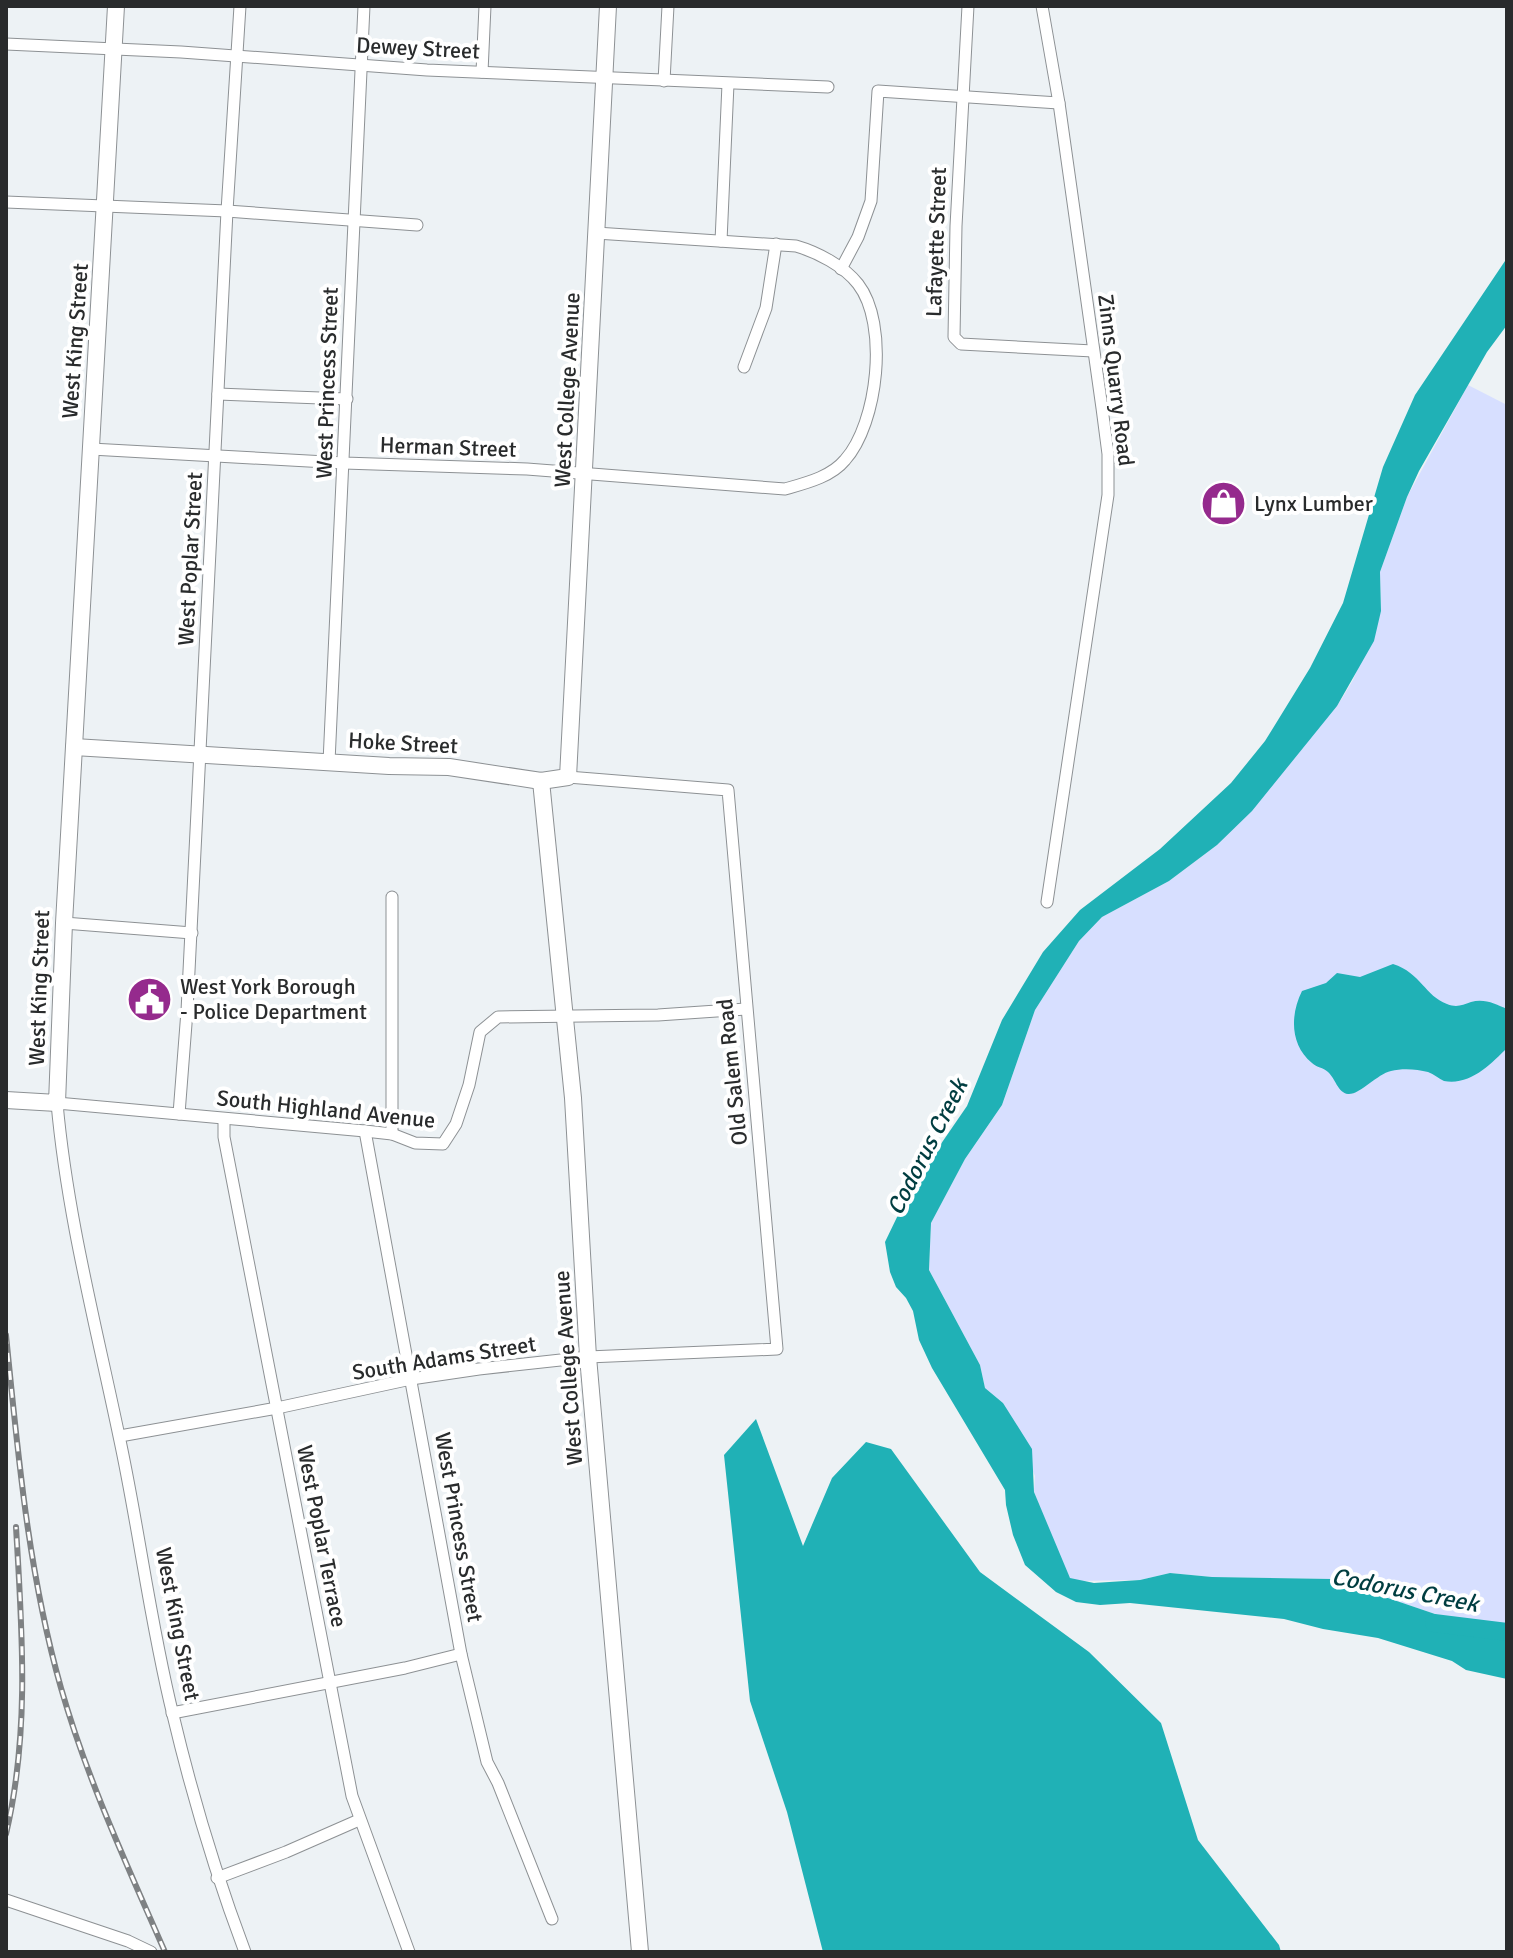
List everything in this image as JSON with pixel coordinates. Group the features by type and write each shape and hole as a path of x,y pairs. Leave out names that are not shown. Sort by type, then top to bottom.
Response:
{"street":[{"name":"West King Street","path":"116,6 64,923 57,1103 61,1151 102,1362 120,1436 172,1713 217,1878 245,1952"},
{"name":"West Poplar Street","path":"179,1114 192,933 240,6"},
{"name":"West Princess Street","path":"329,762 364,6"},
{"path":"482,72 485,6"},
{"name":"West College Avenue","path":"568,777 608,6"},
{"path":"664,81 668,6"},
{"name":"Lafayette Street","path":"968,6 956,226 954,337 961,344 1093,351"},
{"name":"Zinns Quarry Road","path":"1042,6 1059,103 1108,454 1108,495 1047,902"},
{"name":"Dewey Street","path":"6,44 604,79 828,87"},
{"path":"721,241 728,84"},
{"path":"596,233 776,244 814,251 841,269 858,237 871,201 878,91 1059,103"},
{"path":"6,202 227,211 417,225"},
{"path":"744,367 766,308 776,244"},
{"name":"Herman Street","path":"91,449 527,469 785,489 807,483 844,461 859,441 867,419 875,366 873,323 858,285 841,269"},
{"path":"218,394 347,399"},
{"name":"Hoke Street","path":"74,747 462,768 541,781 568,777 728,790"},
{"name":"West College Avenue","path":"541,781 573,1098 588,1357 640,1952"},
{"name":"Old Salem Road","path":"728,790 777,1349"},
{"path":"392,897 392,1134"},
{"path":"64,923 192,933"},
{"name":"South Highland Avenue","path":"6,1100 365,1131 392,1134 415,1143 443,1144 456,1124 469,1085 480,1032 498,1017 563,1018 746,1009"},
{"name":"West Poplar Terrace","path":"224,1119 224,1137 329,1683 359,1820 409,1952"},
{"name":"West Princess Street","path":"365,1131 461,1654 487,1762 552,1919"},
{"name":"South Adams Street","path":"120,1436 277,1408 411,1379 588,1357 777,1349"},
{"path":"172,1713 461,1654"},
{"path":"217,1878 359,1820"},
{"path":"6,1900 128,1941 151,1952"}],"shaded area":[{"path":"1468,385 1507,405 1507,1639 1474,1634 1435,1614 1332,1579 1212,1577 1170,1573 1140,1580 1078,1581 1066,1572 1034,1492 1035,1476 1003,1403 985,1388 980,1365 929,1270 931,1223 965,1159 1002,1105 1035,1010 1079,941 1102,917 1169,881 1217,845 1341,700 1353,680 1381,611 1380,572 1407,497"}],"water":[{"path":"1507,258 1507,325 1487,352 1407,497 1380,572 1381,611 1374,641 1337,706 1252,811 1217,845 1169,881 1102,917 1079,941 1035,1010 1002,1105 965,1159 931,1223 929,1270 980,1365 985,1388 1003,1403 1032,1449 1034,1492 1070,1578 1094,1583 1140,1580 1170,1573 1212,1577 1332,1579 1435,1614 1474,1634 1507,1639 1507,1679 1466,1670 1452,1661 1378,1638 1284,1619 1130,1603 1100,1605 1076,1602 1056,1592 1025,1565 1013,1535 1005,1490 932,1368 919,1340 913,1311 896,1287 890,1272 885,1242 912,1186 967,1106 1002,1020 1043,952 1080,910 1160,849 1231,783 1265,741 1310,668 1343,603 1383,467 1415,395"},
{"path":"1393,964 1410,973 1433,996 1447,1004 1457,1006 1481,1001 1507,1009 1507,1048 1479,1072 1463,1080 1444,1081 1428,1072 1400,1069 1386,1073 1353,1093 1342,1091 1328,1072 1312,1063 1299,1048 1294,1029 1298,1000 1302,991 1326,983 1337,973 1360,977"},
{"path":"756,1419 803,1546 832,1478 866,1442 891,1449 980,1572 1089,1652 1161,1723 1198,1840 1279,1945 1281,1952 823,1952 787,1812 750,1701 724,1455"}],"waterway":[{"name":"Codorus Creek","path":"1434,1623 1507,1632"}],"railway":[{"path":"6,1335 32,1557 61,1688 95,1789 165,1952"},
{"path":"6,1834 14,1796 21,1719 22,1643 16,1527"}],"place":[{"name":"Lynx Lumber","path":"1223,503"},
{"name":"West York Borough - Police Department","path":"149,999"}]}
